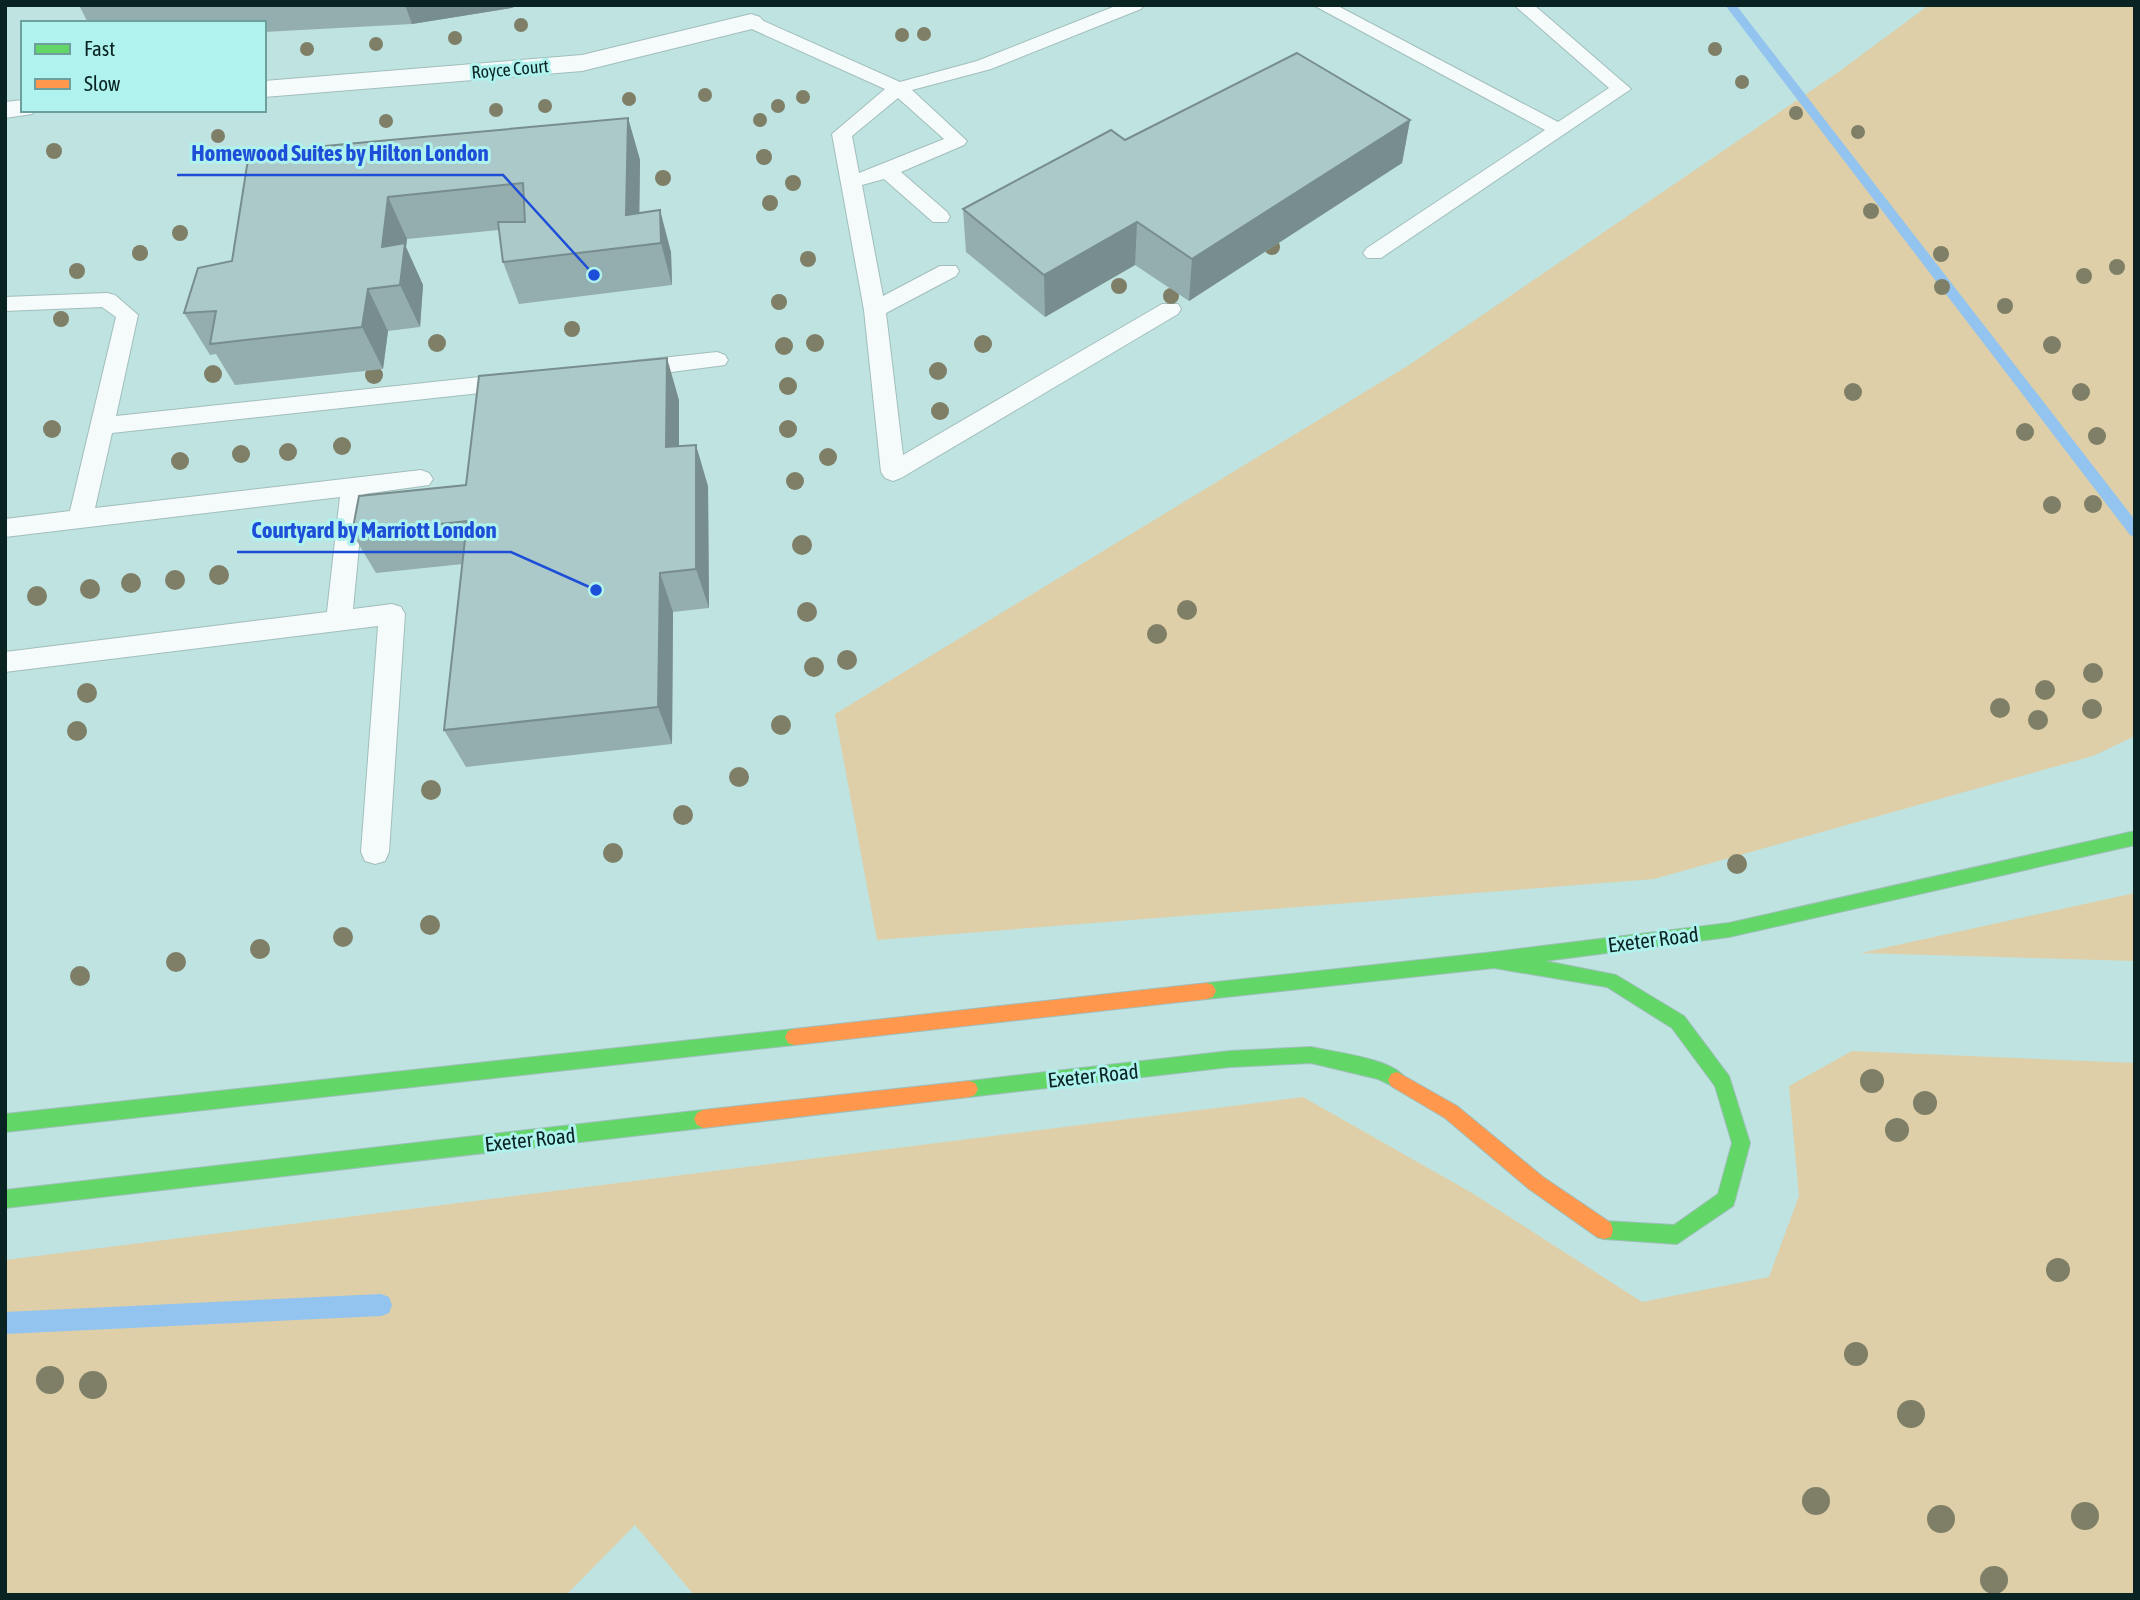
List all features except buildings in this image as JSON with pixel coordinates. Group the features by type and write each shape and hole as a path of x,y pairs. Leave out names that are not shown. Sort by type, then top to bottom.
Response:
{"main road":[{"name":"Exeter Road","path":"5,1123 1494,960 1729,930 2135,838"},
{"name":"Exeter Road","path":"5,1199 1230,1059 1311,1055 1382,1071 1440,1105 1536,1183 1606,1231 1677,1235 1726,1200 1741,1143 1723,1082 1678,1022 1610,980 1494,960"}],"street":[{"name":"Royce Court","path":"266,89 582,63 751,22"}],"lane":[{"path":"1135,5 984,65 898,88 842,134 876,310 893,472 1170,309"},
{"path":"1322,5 1559,130"},
{"path":"1374,253 1621,89 1523,5"},
{"path":"751,22 898,88 957,141 887,171 851,182"},
{"path":"887,171 940,217"},
{"path":"876,310 948,271"},
{"path":"5,304 107,300 127,315 80,518"},
{"path":"608,372 717,360"},
{"path":"101,426 539,379"},
{"path":"5,528 421,479"},
{"path":"339,620 353,486"},
{"path":"5,662 392,614 375,852"}],"shaded area":[{"path":"1929,5 2135,5 2135,736 2093,756 1654,879 877,940 835,714 1409,365 1837,73"},
{"path":"2135,893 2135,961 1861,953"},
{"path":"1852,1051 2135,1063 2135,1595 694,1595 635,1525 566,1595 5,1595 5,1260 1303,1097 1472,1193 1642,1302 1769,1277 1799,1196 1789,1086"}],"waterway":[{"path":"1730,5 2135,531"},
{"path":"5,1323 381,1305"}],"traffic: fast":[{"path":"1729,930 2135,838"},
{"path":"1207,991 1494,960 1729,930"},
{"path":"1494,960 1610,980 1678,1022 1723,1082 1741,1143 1726,1200 1677,1235 1604,1230"},
{"path":"5,1123 794,1037"},
{"path":"969,1089 1230,1059 1311,1055 1382,1071 1397,1080"},
{"path":"5,1199 703,1119"}],"traffic: slow":[{"path":"794,1037 1207,991"},
{"path":"1397,1080 1451,1112 1536,1183 1604,1230"},
{"path":"703,1119 969,1089"}],"place":[{"name":"Homewood Suites by Hilton London","path":"594,275"},
{"name":"Courtyard by Marriott London","path":"596,590"}]}
